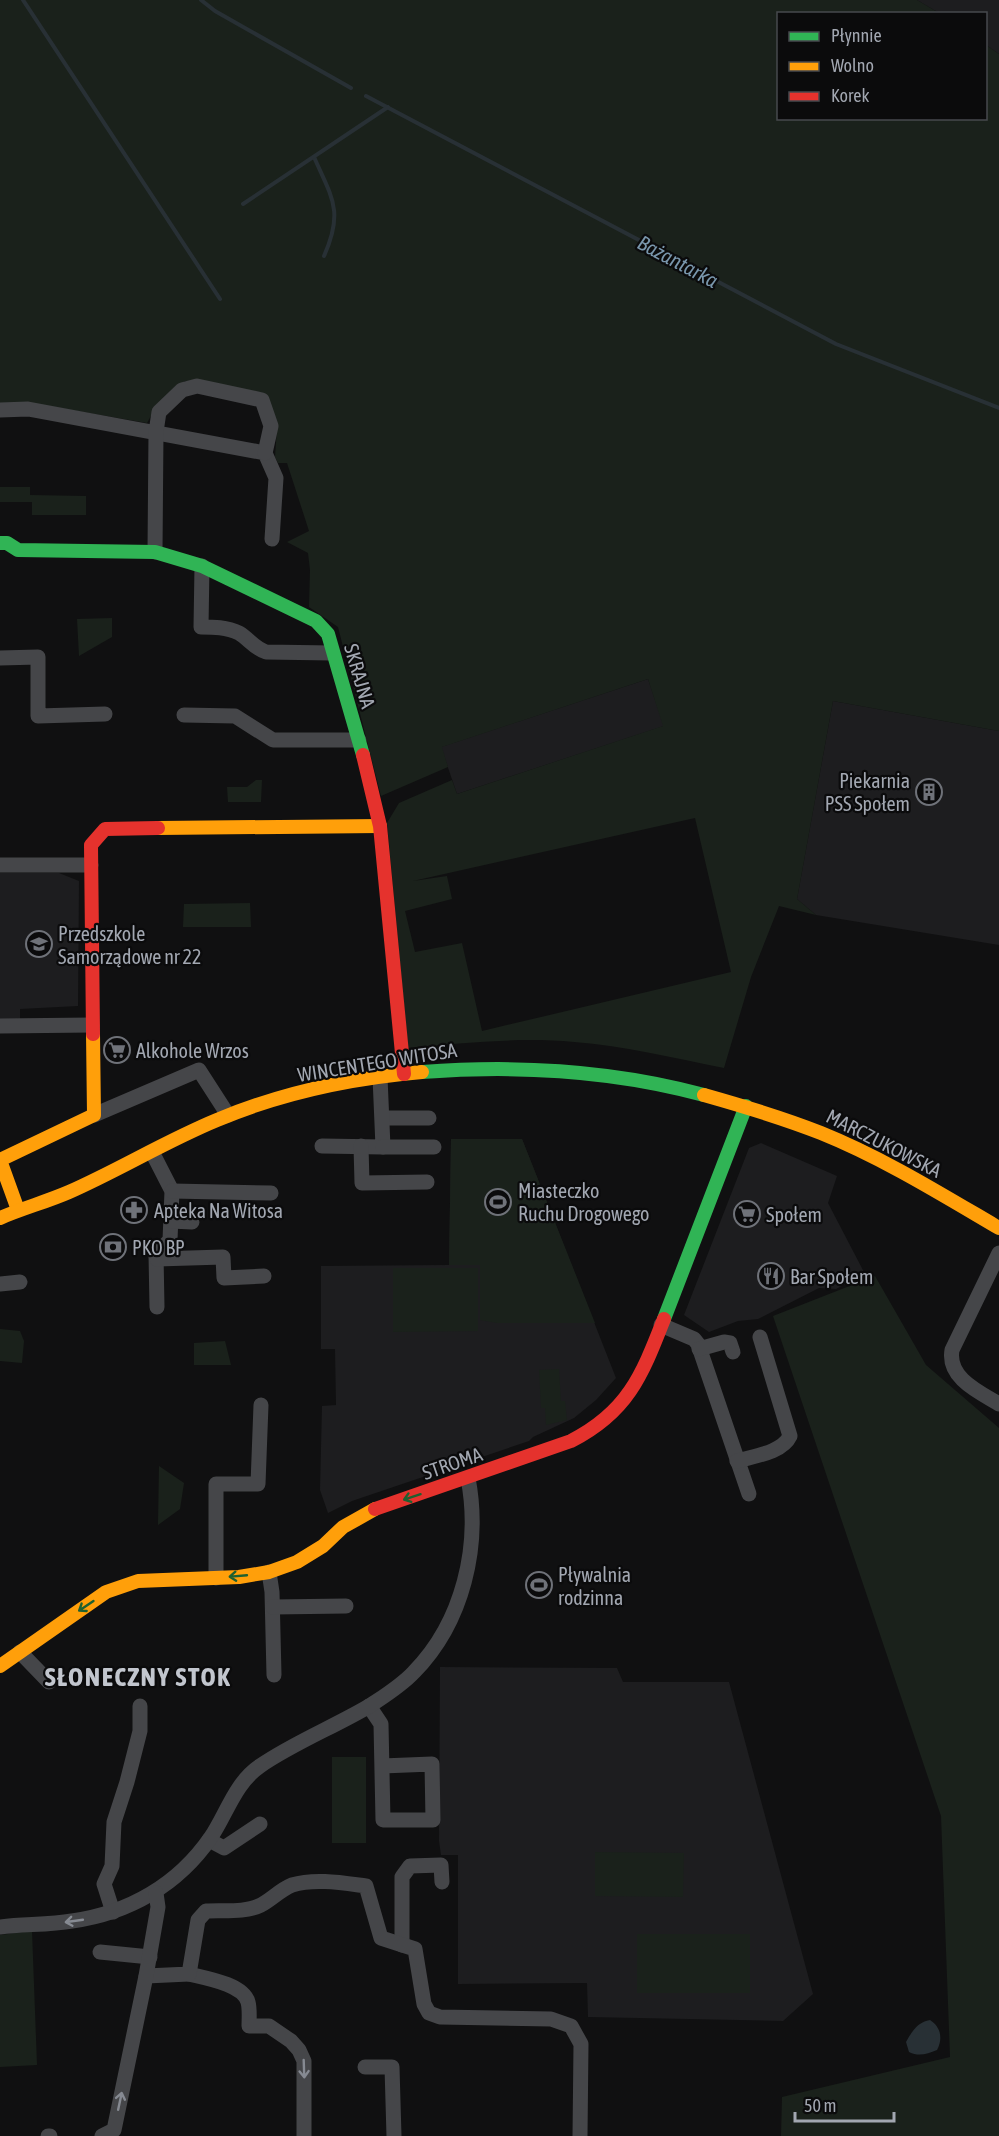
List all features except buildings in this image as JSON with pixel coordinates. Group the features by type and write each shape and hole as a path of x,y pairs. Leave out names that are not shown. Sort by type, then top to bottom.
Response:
{"street":[{"path":"155,552 156,432 159,412 182,390 197,386 262,400 271,426 264,453 276,478 272,539"},
{"path":"0,410 28,409 264,453"},
{"name":"SKRAJNA","path":"0,543 7,543 18,550 155,552 202,566 316,621 328,634 359,740 380,826 404,1074"},
{"path":"202,566 201,627 221,628 239,633 257,649 266,652 332,653"},
{"path":"0,658 38,657 38,716 105,714"},
{"path":"184,715 235,716 273,740 359,740"},
{"path":"94,1115 90,865 91,845 105,829 380,826"},
{"path":"0,865 90,865"},
{"path":"0,1026 92,1025"},
{"name":"WINCENTEGO WITOSA","path":"0,1218 53,1199 228,1115 331,1085 380,1077 469,1068 570,1070 654,1082 746,1106"},
{"path":"18,1210 0,1160 94,1115 199,1070 228,1115"},
{"path":"380,1077 383,1147"},
{"name":"MARCZUKOWSKA","path":"746,1106 793,1122 852,1147 999,1228"},
{"name":"STROMA","path":"0,1666 106,1592 138,1581 216,1578 269,1572 297,1562 323,1546 343,1527 373,1510 571,1441 601,1424 613,1414 631,1392 649,1358 746,1106"},
{"path":"383,1118 429,1118"},
{"path":"322,1146 434,1147"},
{"path":"361,1146 362,1183 427,1182"},
{"path":"152,1152 172,1191 170,1240 156,1254 157,1307"},
{"path":"172,1191 272,1193"},
{"path":"171,1221 192,1222"},
{"path":"999,1253 952,1350 951,1358 960,1377 974,1390 999,1404"},
{"path":"157,1259 223,1257 224,1278 264,1276"},
{"path":"0,1284 20,1282"},
{"path":"661,1325 694,1339 749,1494"},
{"path":"737,1461 779,1448 790,1436 760,1337"},
{"path":"699,1349 724,1342 729,1343 733,1352"},
{"path":"216,1578 216,1484 258,1484 261,1405"},
{"path":"0,1927 71,1922 114,1912 156,1893 179,1874 208,1840 238,1788 258,1767 369,1706 404,1682 435,1647 450,1621 465,1580 470,1548 471,1496 468,1478"},
{"path":"269,1572 273,1607 274,1675"},
{"path":"273,1607 346,1606"},
{"path":"20,1652 49,1682"},
{"path":"114,1912 104,1884 112,1866 114,1822 140,1731 140,1706"},
{"path":"369,1706 381,1724 383,1820 433,1820 432,1764 382,1766"},
{"path":"208,1840 224,1848 260,1824"},
{"path":"402,1945 402,1877 410,1866 441,1865 442,1882"},
{"path":"189,1974 198,1920 206,1911 245,1910 259,1905 292,1885 308,1882 366,1886 381,1938 416,1949 424,2004 429,2013 440,2016 550,2019 571,2026 581,2044 580,2136"},
{"path":"102,2136 114,2130 150,1957 158,1908 156,1893"},
{"path":"100,1952 150,1957"},
{"path":"146,1976 189,1974 228,1984 244,1994 249,2003 249,2026 269,2026 291,2042 303,2058 304,2136"},
{"path":"365,2067 393,2067 393,2136"}],"shaded area":[{"path":"0,0 917,0 937,12 777,12 777,120 987,120 987,46 999,54 999,731 833,701 797,899 816,915 779,906 751,977 724,1068 630,1049 553,1041 491,1041 408,1048 387,823 399,803 452,780 457,794 663,726 648,679 442,747 448,767 381,796 338,627 309,607 308,553 287,542 309,531 287,463 278,463 275,457 277,428 267,395 185,381 158,403 147,423 30,403 0,405","holes":["695,818 731,972 482,1031 462,943 415,952 405,911 452,899 447,876 413,881"]},
{"path":"917,0 999,0 999,54 987,46 987,12 937,12"},
{"path":"0,487 30,487 30,495 86,496 86,515 32,515 32,502 0,502"},
{"path":"112,618 112,637 79,656 77,619"},
{"path":"648,679 664,726 457,794 441,747"},
{"path":"833,701 999,731 999,945 816,915 797,899"},
{"path":"256,780 262,780 261,802 228,802 227,787 247,787"},
{"name":"Przedszkole Samorządowe nr 22","path":"0,873 59,873 79,881 78,1006 20,1009 20,1019 0,1019"},
{"path":"250,903 251,927 183,927 184,904"},
{"path":"451,1139 522,1139 616,1378 596,1400 574,1418 529,1441 352,1501 328,1513 320,1490 322,1406 336,1405 335,1349 321,1349 321,1266 449,1265"},
{"name":"Miasteczko Ruchu Drogowego","path":"451,1139 522,1139 595,1323 497,1323 480,1320 480,1265 449,1265"},
{"path":"761,1143 837,1176 828,1203 865,1274 836,1289 819,1288 758,1319 738,1321 709,1332 684,1315 749,1148"},
{"path":"393,1268 478,1268 478,1331 393,1332"},
{"path":"875,1276 926,1365 999,1428 999,2136 781,2136 782,2097 950,2057 941,1816 773,1316"},
{"path":"0,1329 20,1331 24,1341 22,1363 0,1361"},
{"path":"225,1341 231,1365 194,1365 194,1343"},
{"path":"559,1369 561,1401 565,1401 567,1420 546,1425 545,1408 541,1408 539,1370"},
{"path":"159,1466 184,1483 180,1509 158,1525"},
{"path":"440,1667 617,1668 623,1682 729,1682 813,1994 783,2021 588,2017 587,1983 458,1984 458,1855 441,1855 439,1841"},
{"path":"332,1757 366,1757 366,1843 332,1843"},
{"path":"595,1852 684,1853 683,1897 595,1896"},
{"path":"32,1931 37,2065 0,2067 0,1935"},
{"path":"637,1934 750,1934 750,1993 637,1993"},
{"path":"930,2020 937,2026 940,2034 937,2050 920,2055 909,2052 906,2042 911,2034 919,2025"}],"waterway":[{"path":"23,0 220,299"},
{"name":"Bażantarka","path":"201,0 215,11 351,88"},
{"name":"Bażantarka","path":"366,96 836,344 999,408"},
{"path":"243,204 388,107"},
{"path":"314,157 333,205 333,227 324,256"}],"traffic: fast":[{"path":"0,543 7,543 18,550 155,552 202,566 316,621 328,634 363,755"},
{"path":"422,1072 493,1069 564,1072 634,1080 704,1095"},
{"path":"664,1319 746,1106"}],"traffic: slow":[{"path":"158,828 380,826"},
{"path":"18,1210 0,1160 94,1115 93,1034"},
{"path":"0,1218 69,1192 179,1137 241,1110 318,1088 370,1078 422,1072"},
{"path":"704,1095 778,1117 844,1143 912,1177 999,1228"},
{"path":"0,1666 106,1592 138,1581 239,1577 269,1572 297,1562 323,1546 343,1527 375,1509"}],"traffic: jam":[{"path":"363,755 380,826 404,1074"},
{"path":"93,1034 91,845 105,829 158,828"},
{"path":"375,1509 571,1441 590,1430 606,1418 631,1390 648,1358 664,1319"}],"place":[{"name":"Piekarnia PSS Społem","path":"929,792"},
{"name":"Przedszkole Samorządowe nr 22","path":"39,944"},
{"name":"Alkohole Wrzos","path":"117,1050"},
{"name":"Miasteczko Ruchu Drogowego","path":"498,1202"},
{"name":"Apteka Na Witosa","path":"134,1210"},
{"name":"Społem","path":"747,1214"},
{"name":"PKO BP","path":"113,1247"},
{"name":"Bar Społem","path":"771,1276"},
{"name":"Pływalnia rodzinna","path":"539,1585"}],"district":[{"name":"SŁONECZNY STOK","path":"138,1677"}]}
